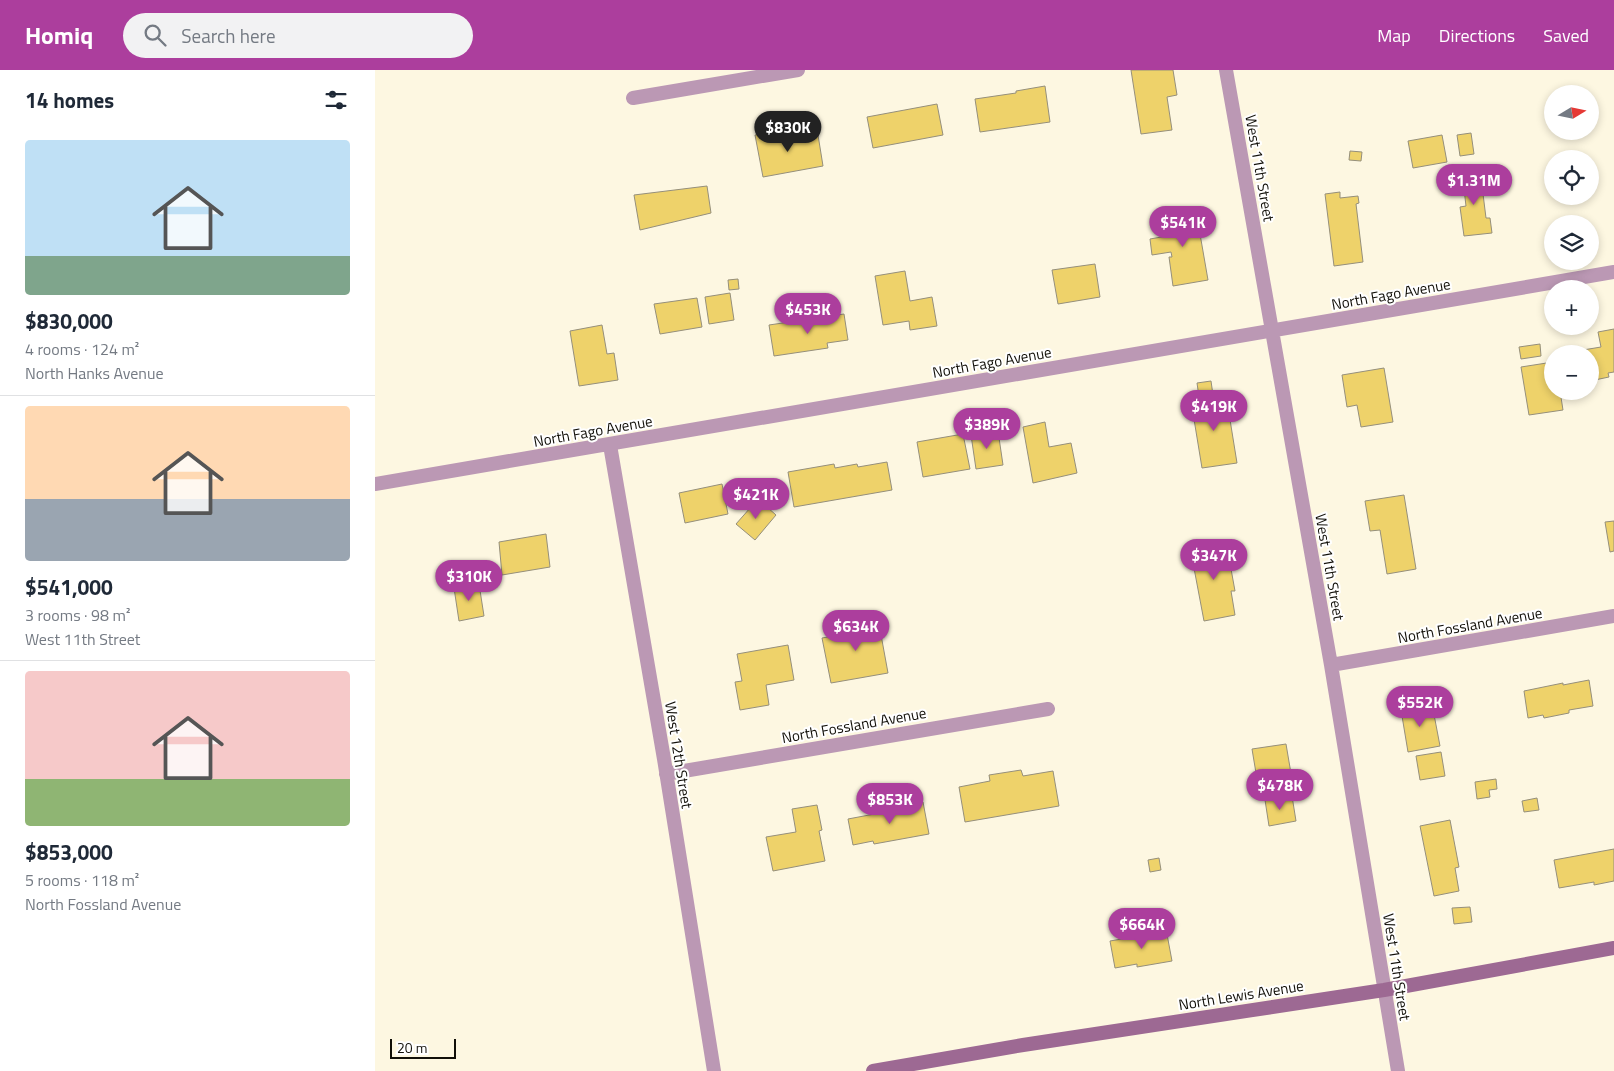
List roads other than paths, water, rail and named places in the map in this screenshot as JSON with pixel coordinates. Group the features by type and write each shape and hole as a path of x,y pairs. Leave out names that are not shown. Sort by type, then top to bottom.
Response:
{"main road":[{"name":"North Lewis Avenue","path":"873,1071 1023,1045 1384,990 1614,948"}],"street":[{"path":"633,98 798,70"},
{"name":"West 11th Street","path":"1226,70 1331,665 1398,1071"},
{"name":"North Fago Avenue","path":"375,484 1614,272"},
{"name":"West 12th Street","path":"610,445 714,1071"},
{"name":"North Fossland Avenue","path":"1331,665 1614,616"},
{"name":"North Fossland Avenue","path":"666,774 1048,709"}]}
